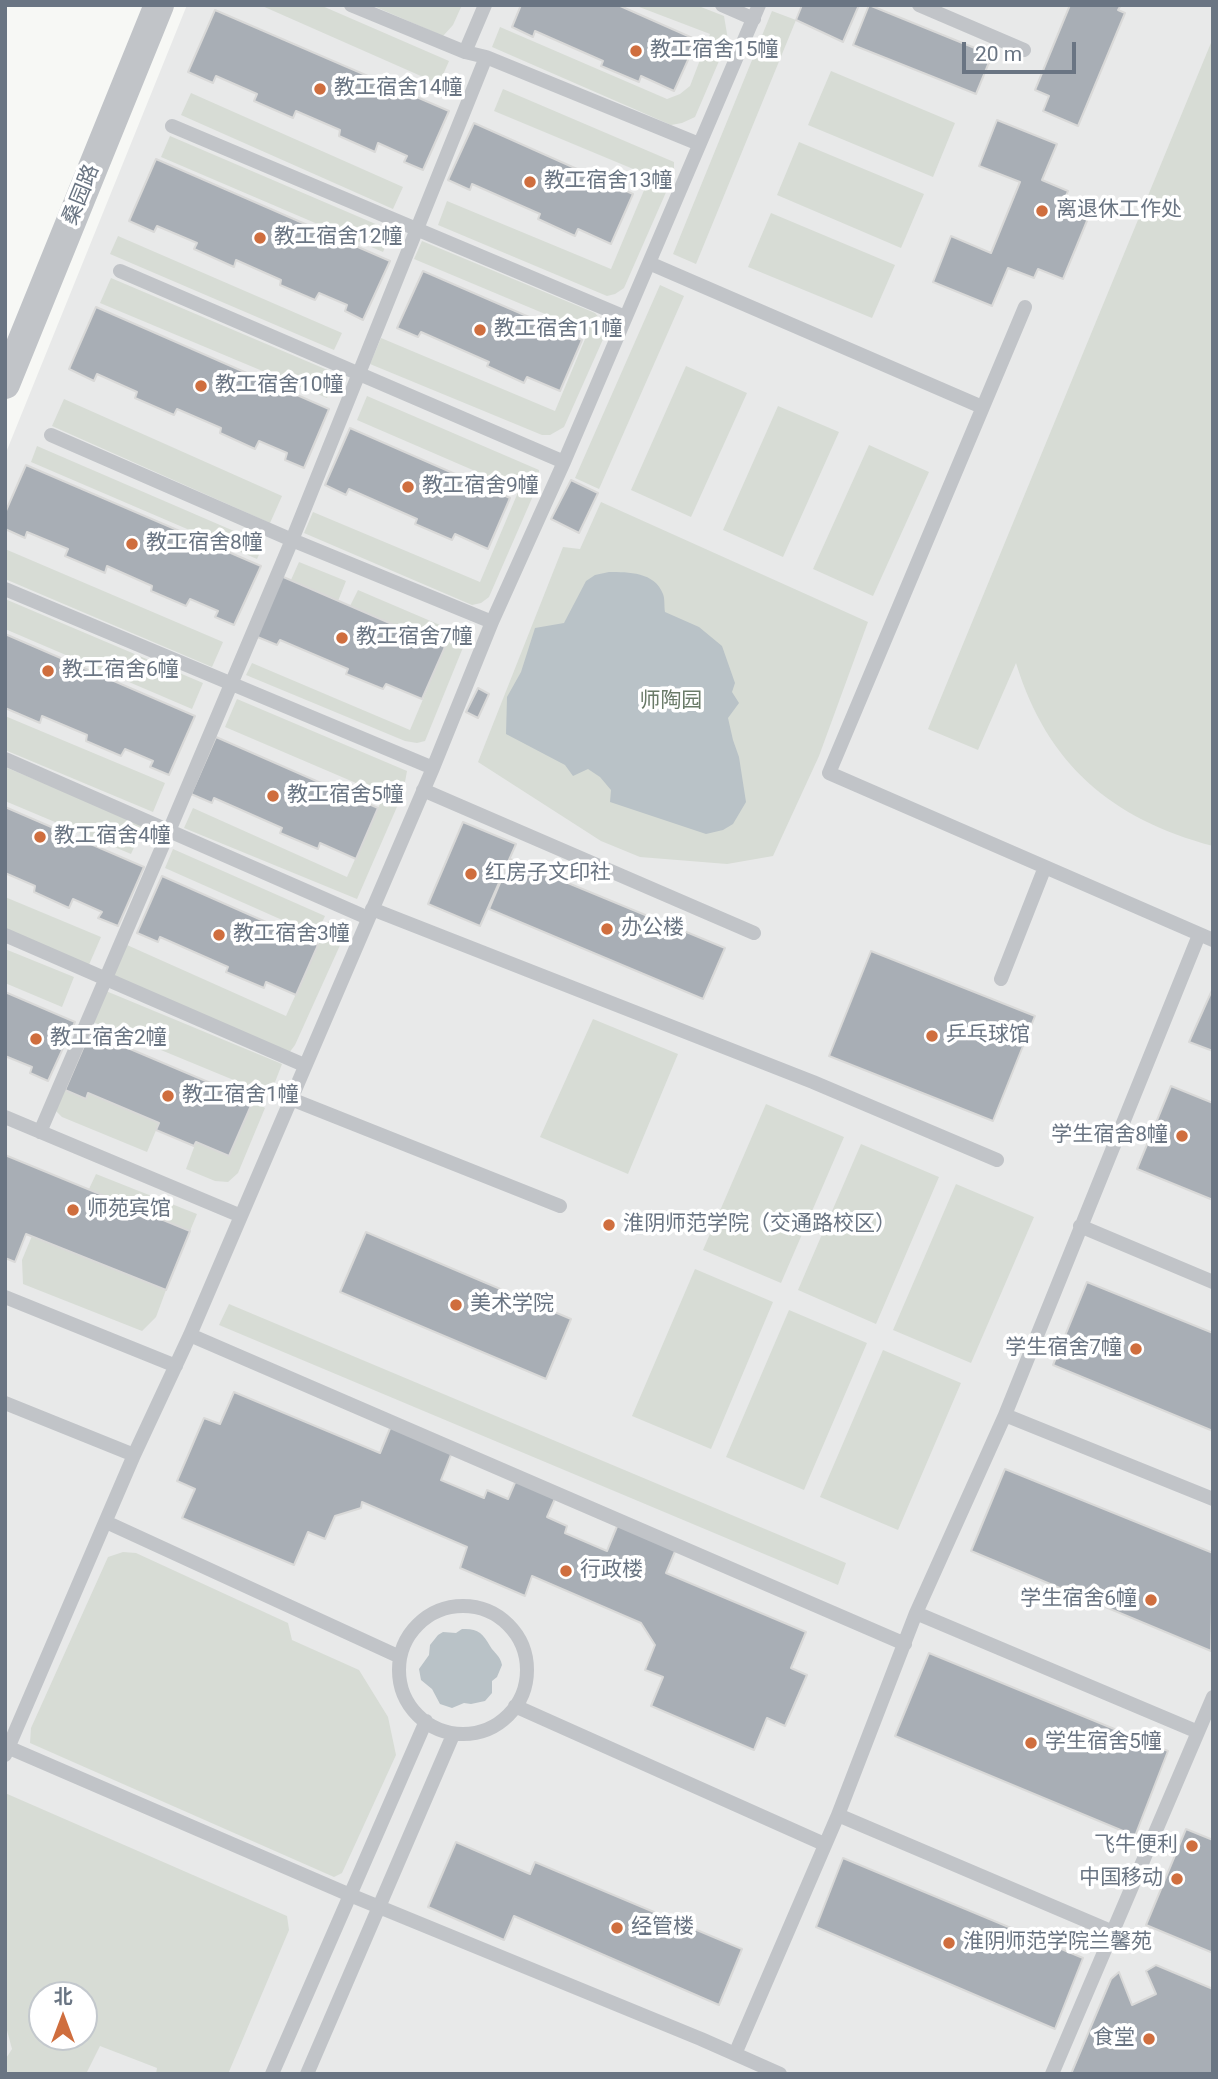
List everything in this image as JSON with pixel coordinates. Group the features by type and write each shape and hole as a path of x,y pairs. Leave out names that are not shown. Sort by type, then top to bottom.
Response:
{"street":[{"name":"桑园路","path":"5,384 159,5"}],"lane":[{"path":"351,5 699,144"},
{"path":"465,52 485,5"},
{"path":"722,5 756,12 564,462 492,622 433,768 190,1335 134,1455 6,1750 780,2074"},
{"path":"919,5 1024,50"},
{"path":"40,1132 292,540 486,57"},
{"path":"172,126 625,317"},
{"path":"649,263 982,407"},
{"path":"120,271 564,462"},
{"path":"735,2054 838,1815 916,1613 1004,1415 1080,1226 1206,937 829,773 1025,307"},
{"path":"51,435 292,540 492,622"},
{"path":"5,589 433,768"},
{"path":"5,760 370,914 748,1056 997,1160"},
{"path":"423,790 754,933"},
{"path":"1001,979 1045,867"},
{"path":"5,935 304,1065"},
{"path":"290,1099 560,1206"},
{"path":"5,1117 241,1216"},
{"path":"1080,1226 1213,1282"},
{"path":"5,1297 176,1366"},
{"path":"190,1335 905,1644"},
{"path":"5,1403 134,1455"},
{"path":"1004,1415 1213,1499"},
{"path":"106,1522 400,1657"},
{"path":"463,1606 484,1610 503,1620 516,1634 525,1653 527,1674 523,1694 513,1711 497,1724 478,1733 453,1735 418,1716 405,1699 399,1678 400,1657 408,1637 422,1620 441,1610 463,1606"},
{"path":"916,1613 1198,1732"},
{"path":"1052,2074 1213,1697"},
{"path":"515,1706 824,1844"},
{"path":"272,2074 426,1721"},
{"path":"307,2074 453,1735"},
{"path":"838,1815 1113,1932"}],"shaded area":[{"name":"淮阴师范学院（交通路校区）","path":"187,5 1213,5 1213,2074 5,2074 5,455"},
{"path":"609,572 640,575 654,581 663,594 665,612 699,627 722,646 735,683 732,692 739,703 728,718 739,757 746,802 733,824 723,830 706,834 610,802 611,790 600,777 588,769 573,776 565,765 506,734 507,697 521,672 535,628 564,623 586,581 595,575"},
{"path":"462,1629 472,1629 482,1635 502,1665 497,1677 492,1681 492,1693 485,1701 464,1703 452,1708 440,1704 432,1689 421,1680 419,1669 429,1655 430,1645 438,1635 443,1632 456,1633"}],"green space":[{"path":"260,5 320,5 449,61 439,84"},
{"path":"371,5 462,5 453,25 443,36"},
{"path":"634,5 696,5 724,16 728,40 695,117 671,125 492,47 500,27 667,99 680,94 690,86 710,34"},
{"path":"772,11 796,20 696,264 673,254"},
{"path":"1213,38 1213,846 1177,835 1144,820 1114,803 1088,782 1065,758 1046,730 1029,699 1016,663 978,750 928,729"},
{"path":"831,71 955,123 933,177 808,125"},
{"path":"503,89 674,162 674,174 624,288 615,294 607,296 438,225 447,201 611,269 650,176 494,111"},
{"path":"191,93 403,187 393,209 181,115"},
{"path":"170,136 392,231 383,252 161,157"},
{"path":"799,142 924,194 901,248 777,195"},
{"path":"771,213 895,265 872,318 748,267"},
{"path":"118,236 342,333 334,350 110,254"},
{"path":"422,241 595,313 608,328 564,427 550,435 542,435 370,364 381,338 555,411 588,332 414,259"},
{"path":"111,278 337,374 327,398 100,303"},
{"path":"660,285 684,296 599,489 575,478"},
{"path":"686,366 747,393 691,517 631,490"},
{"path":"367,396 539,470 539,482 489,597 481,603 472,605 304,533 313,512 480,582 519,490 357,420"},
{"path":"64,399 282,496 270,523 52,426"},
{"path":"778,406 839,432 783,557 723,530"},
{"path":"869,445 929,472 873,596 813,569"},
{"path":"37,446 264,544 257,559 31,462"},
{"name":"师陶园","path":"601,502 868,622 819,756 773,856 727,864 640,857 601,841 478,762 563,547 580,549"},
{"path":"5,549 223,642 212,667 5,579"},
{"path":"299,562 346,581 338,601 291,580"},
{"path":"358,590 461,634 464,645 425,741 405,741 246,675 252,663 410,730 445,647 350,606"},
{"path":"5,599 203,683 192,709 5,629"},
{"path":"237,699 407,771 403,793 357,899 184,828 193,808 347,877 384,795 225,727"},
{"path":"5,716 165,783 153,812 5,750"},
{"path":"5,767 144,825 131,854 5,801"},
{"path":"173,849 325,916 316,935 165,868"},
{"path":"5,897 101,937 88,967 5,932"},
{"path":"329,921 343,927 346,932 289,1053 113,975 127,945 286,1016"},
{"path":"5,949 74,977 62,1007 5,983"},
{"path":"106,991 282,1064 270,1095 93,1022"},
{"path":"593,1019 678,1054 628,1174 540,1137"},
{"path":"65,1090 85,1099 88,1093 159,1123 147,1152 62,1117 56,1111"},
{"path":"253,1101 265,1108 238,1173 228,1182 215,1181 186,1169 196,1142 229,1156"},
{"path":"766,1104 844,1137 781,1283 703,1250"},
{"path":"861,1144 939,1177 876,1324 798,1290"},
{"path":"96,1174 197,1214 190,1231 89,1189"},
{"path":"956,1184 1034,1217 971,1363 893,1330"},
{"path":"32,1236 166,1290 156,1317 142,1331 23,1284 22,1260"},
{"path":"695,1269 773,1302 711,1449 632,1416"},
{"path":"229,1304 846,1563 838,1585 219,1325"},
{"path":"789,1310 867,1343 804,1490 726,1457"},
{"path":"883,1350 961,1383 898,1530 820,1497"},
{"path":"123,1552 136,1553 288,1623 292,1640 359,1670 388,1717 396,1755 342,1873 334,1877 30,1743 31,1728 108,1557"},
{"path":"5,1793 287,1916 289,1930 228,2074 156,2074 157,2068 100,2046 98,2050 98,1981 28,1981 28,2051 98,2051 86,2074 5,2073 5,2060 12,2049 5,2023"}],"building":[{"name":"教工宿舍15幢","path":"521,5 618,5 697,40 674,91 641,76 639,82 601,66 603,61 535,31 533,37 512,27"},
{"path":"802,5 859,5 843,42 796,20"},
{"path":"869,5 992,55 976,94 853,45"},
{"path":"1070,5 1121,5 1118,10 1125,13 1078,126 1043,111 1049,96 1035,90"},
{"name":"教工宿舍14幢","path":"215,10 449,111 423,170 404,162 407,156 378,143 375,152 339,136 340,130 296,111 293,118 254,101 257,94 216,76 213,83 188,72"},
{"name":"离退休工作处","path":"997,120 1057,144 1042,180 1068,191 1062,206 1089,216 1063,279 1038,269 1034,278 1008,268 992,306 933,282 951,236 991,253 1020,182 979,166"},
{"name":"教工宿舍13幢","path":"474,123 633,194 611,244 578,229 575,236 538,219 540,214 472,184 470,190 448,180"},
{"name":"教工宿舍12幢","path":"156,159 390,261 363,320 345,311 347,305 319,293 315,300 280,285 281,280 236,260 234,267 194,249 197,243 157,226 154,232 129,221"},
{"name":"教工宿舍11幢","path":"423,271 582,340 560,391 527,377 524,383 487,366 489,362 421,332 418,337 397,328"},
{"name":"教工宿舍10幢","path":"96,307 329,409 304,468 285,460 287,453 259,441 255,449 220,433 221,428 177,409 174,415 135,398 137,392 97,374 94,381 69,369"},
{"name":"教工宿舍9幢","path":"350,428 510,498 488,549 455,534 452,540 415,524 417,519 349,489 346,495 325,485"},
{"name":"教工宿舍8幢","path":"26,465 261,566 234,625 215,617 218,611 190,599 186,606 151,591 152,586 107,566 105,573 65,556 68,549 27,532 25,538 5,529 5,513"},
{"path":"571,480 598,493 579,533 551,519"},
{"name":"教工宿舍7幢","path":"281,576 445,647 422,699 386,684 383,689 346,674 348,669 280,640 277,645 255,636"},
{"name":"教工宿舍6幢","path":"5,634 195,716 169,775 150,767 153,761 125,749 121,756 86,741 87,735 42,716 40,723 5,708"},
{"path":"478,688 489,694 478,718 466,712"},
{"name":"教工宿舍5幢","path":"216,737 378,808 356,859 320,843 318,849 280,833 282,828 214,798 212,803 191,794"},
{"name":"教工宿舍4幢","path":"5,807 144,867 118,926 98,918 102,912 73,899 69,908 34,892 35,886 5,873"},
{"name":"红房子文印社","path":"463,822 516,844 480,926 428,904"},
{"name":"办公楼","path":"510,859 725,948 703,999 489,909"},
{"name":"教工宿舍3幢","path":"162,876 318,945 296,995 266,982 264,988 226,972 228,967 160,937 158,942 137,933"},
{"name":"乒乓球馆","path":"871,951 1035,1016 993,1121 829,1056"},
{"path":"1213,988 1213,1051 1189,1042"},
{"name":"教工宿舍2幢","path":"5,992 75,1022 48,1081 30,1073 32,1067 5,1056"},
{"name":"教工宿舍1幢","path":"90,1032 253,1101 229,1156 196,1142 194,1146 156,1130 159,1123 88,1093 86,1099 65,1090"},
{"name":"学生宿舍8幢","path":"1171,1086 1213,1103 1213,1200 1137,1169"},
{"name":"师苑宾馆","path":"5,1155 190,1231 166,1290 26,1234 15,1262 5,1258"},
{"name":"美术学院","path":"366,1232 571,1319 546,1379 340,1292"},
{"name":"学生宿舍7幢","path":"1087,1282 1213,1333 1213,1431 1053,1365"},
{"name":"行政楼","path":"234,1392 380,1453 391,1426 452,1452 441,1480 484,1498 487,1490 508,1499 517,1478 557,1494 547,1517 567,1526 565,1533 607,1551 618,1524 676,1549 666,1573 806,1632 791,1668 807,1675 785,1726 767,1718 754,1750 651,1706 663,1677 645,1670 655,1645 641,1623 532,1576 525,1596 460,1568 467,1547 362,1502 361,1508 335,1516 325,1539 308,1532 294,1565 182,1518 195,1489 177,1481 204,1418 220,1424"},
{"name":"学生宿舍6幢","path":"1005,1469 1213,1553 1211,1651 971,1551"},
{"name":"学生宿舍5幢","path":"929,1653 1168,1751 1135,1836 895,1736"},
{"path":"1186,1829 1213,1840 1213,1953 1146,1925"},
{"name":"经管楼","path":"456,1842 530,1874 535,1862 742,1949 719,2005 514,1916 504,1940 428,1907"},
{"name":"淮阴师范学院兰馨苑","path":"843,1858 1083,1958 1055,2029 816,1927"},
{"name":"食堂","path":"1156,1965 1213,1989 1213,2074 1071,2074 1111,1979 1119,1972 1132,2005 1156,1994 1146,1971"}],"place":[{"name":"教工宿舍15幢","path":"636,51"},
{"name":"教工宿舍14幢","path":"320,89"},
{"name":"教工宿舍13幢","path":"530,182"},
{"name":"离退休工作处","path":"1042,211"},
{"name":"教工宿舍12幢","path":"260,238"},
{"name":"教工宿舍11幢","path":"480,330"},
{"name":"教工宿舍10幢","path":"201,386"},
{"name":"教工宿舍9幢","path":"408,487"},
{"name":"教工宿舍8幢","path":"132,544"},
{"name":"教工宿舍7幢","path":"342,638"},
{"name":"教工宿舍6幢","path":"48,671"},
{"name":"教工宿舍5幢","path":"273,796"},
{"name":"教工宿舍4幢","path":"40,837"},
{"name":"红房子文印社","path":"471,874"},
{"name":"办公楼","path":"607,929"},
{"name":"教工宿舍3幢","path":"219,935"},
{"name":"乒乓球馆","path":"932,1036"},
{"name":"教工宿舍2幢","path":"36,1039"},
{"name":"教工宿舍1幢","path":"168,1096"},
{"name":"学生宿舍8幢","path":"1182,1136"},
{"name":"师苑宾馆","path":"73,1210"},
{"name":"淮阴师范学院（交通路校区）","path":"609,1225"},
{"name":"美术学院","path":"456,1305"},
{"name":"学生宿舍7幢","path":"1136,1349"},
{"name":"行政楼","path":"566,1571"},
{"name":"学生宿舍6幢","path":"1151,1600"},
{"name":"学生宿舍5幢","path":"1031,1743"},
{"name":"飞牛便利","path":"1192,1846"},
{"name":"中国移动","path":"1177,1879"},
{"name":"经管楼","path":"617,1928"},
{"name":"淮阴师范学院兰馨苑","path":"949,1943"},
{"name":"食堂","path":"1149,2039"}]}
